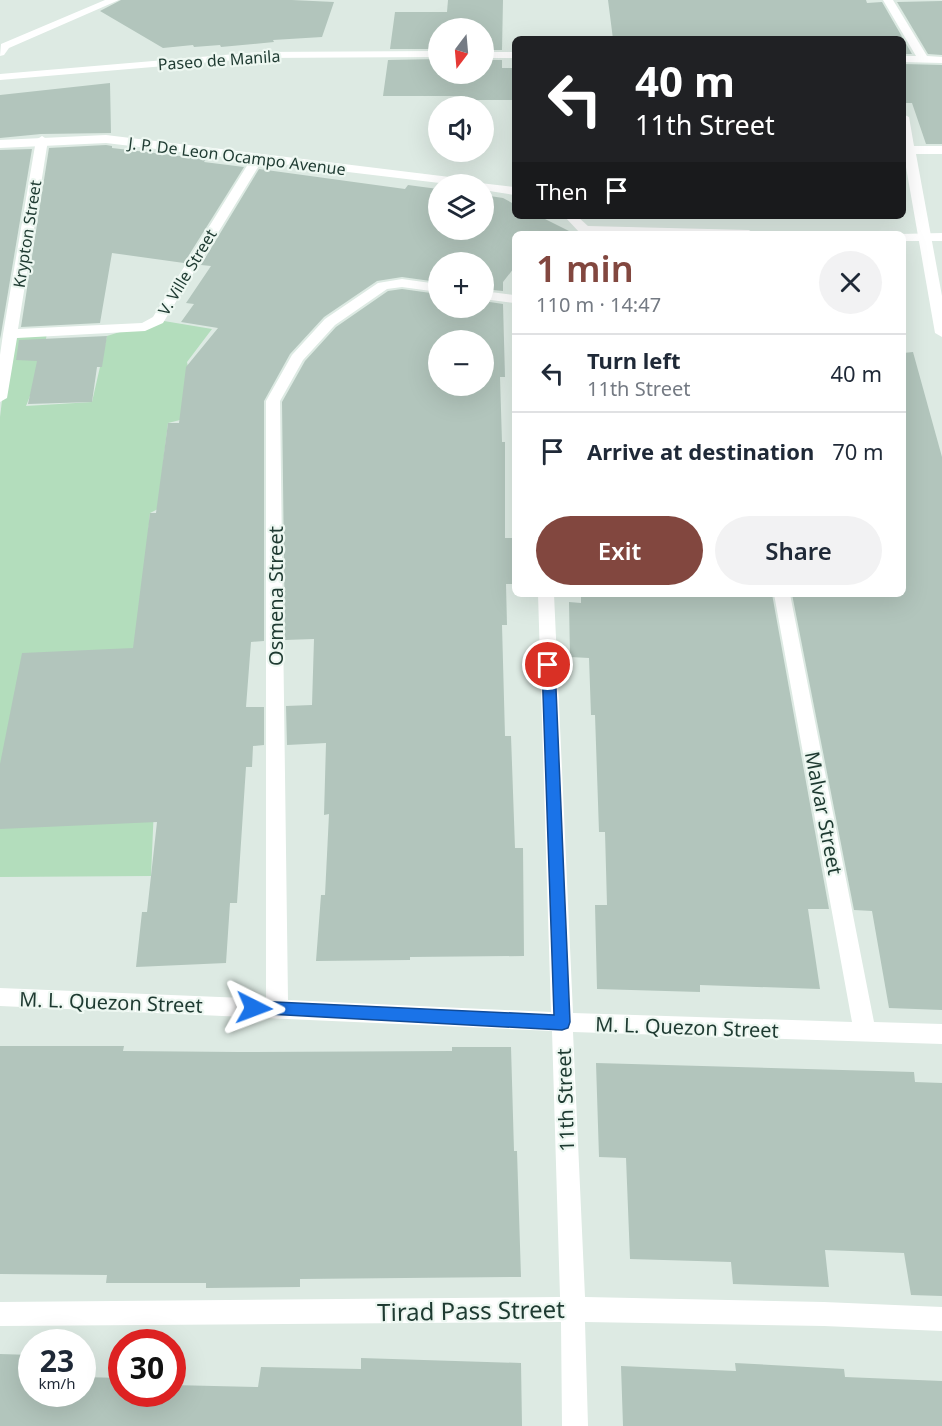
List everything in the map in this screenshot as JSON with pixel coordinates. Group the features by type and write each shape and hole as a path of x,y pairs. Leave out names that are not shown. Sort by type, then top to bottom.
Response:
{"street":[{"path":"0,53 5,46 114,0"},
{"path":"888,0 924,60"},
{"name":"Paseo de Manila","path":"0,77 260,55 428,54"},
{"path":"494,55 512,55"},
{"path":"906,59 942,60"},
{"path":"906,131 942,333"},
{"name":"J. P. De Leon Ocampo Avenue","path":"0,144 42,140 106,139 428,179"},
{"name":"Krypton Street","path":"0,398 42,140"},
{"path":"910,150 942,150"},
{"name":"V. Ville Street","path":"10,334 145,327 158,320 257,159"},
{"path":"494,188 512,191"},
{"path":"906,237 942,237"},
{"name":"Osmena Street","path":"277,1009 273,401 297,358 330,322 383,286 402,283 428,287"},
{"path":"494,296 512,299"},
{"name":"11th Street","path":"546,597 573,1309 575,1426"},
{"name":"Malvar Street","path":"783,597 865,1032"},
{"name":"M. L. Quezon Street","path":"0,997 562,1022 942,1034"},
{"name":"Tirad Pass Street","path":"0,1314 573,1309 804,1311 942,1319"}],"green space":[{"path":"158,320 212,329 187,362 189,372 180,420 168,423 163,464 168,504 150,513 146,557 160,667 151,876 0,877 0,417 10,334 47,333 41,368 26,406 92,402 107,336"}],"building":[{"path":"121,0 334,2 322,37 273,40 274,42 221,47 220,45 194,47 193,45 163,48 100,11"},
{"path":"448,0 503,0 502,50 494,50 494,18 428,18 428,49 390,49 395,12 447,12"},
{"path":"608,0 866,0 867,3 882,2 902,36 613,36"},
{"path":"942,1 942,55 928,54 897,2"},
{"path":"906,44 912,54 906,54"},
{"path":"428,59 428,84 494,84 494,60 502,60 502,68 512,68 512,100 494,100 494,96 383,96 388,60"},
{"path":"906,64 942,65 942,144 926,144 912,103 906,103"},
{"path":"110,83 111,133 41,134 0,138 0,95"},
{"path":"106,145 112,148 206,159 204,162 244,167 184,263 112,253 100,323 21,327 49,148"},
{"path":"32,149 1,334 0,339 0,150"},
{"path":"259,169 405,189 408,185 428,188 428,240 494,240 494,197 512,203 512,219 545,219 569,231 512,231 512,271 503,282 503,291 494,290 494,252 428,252 428,281 402,277 377,281 324,317 290,354 264,401 264,641 251,642 246,707 264,707 264,745 253,746 252,767 246,767 237,903 230,903 226,963 136,967 142,912 147,912 157,822 0,829 0,764 22,653 133,648 150,513 156,513 168,423 179,423 186,367 218,328 181,322 194,304 186,303 211,266 201,265"},
{"path":"402,289 428,293 428,318 494,318 494,303 503,304 505,377 500,377 502,442 505,442 505,538 512,538 512,584 506,584 507,625 502,625 505,736 511,736 515,848 523,848 524,956 316,961 321,895 325,895 329,814 324,815 326,743 287,745 286,706 312,705 314,639 285,640 282,402 305,361 336,327 388,291"},
{"path":"107,336 102,367 97,367 92,402 28,404 37,361 16,360 19,340"},
{"path":"913,352 942,457 942,1010 889,1008 872,911 854,910 793,597 906,597 906,353"},
{"path":"581,597 773,597 829,909 808,909 820,989 700,985 700,992 597,989 595,905 607,905 605,832 599,832 595,715 591,715 589,658 570,657 569,602 581,603"},
{"path":"0,1046 124,1046 123,1051 238,1052 452,1051 452,1047 511,1047 521,1277 300,1279 300,1287 206,1288 206,1283 106,1283 107,1275 0,1274"},
{"path":"596,1063 914,1072 915,1082 942,1083 942,1296 911,1295 904,1253 825,1250 829,1287 733,1284 731,1262 630,1259 626,1158 599,1157"},
{"path":"0,1354 18,1355 18,1407 96,1407 96,1377 108,1378 108,1407 186,1407 186,1385 258,1387 261,1367 361,1369 361,1358 521,1363 522,1426 0,1426"},
{"path":"735,1363 844,1369 845,1377 942,1381 942,1426 623,1426 621,1366 736,1371"}],"route":[{"path":"254,1008 562,1022 548,665"}]}
